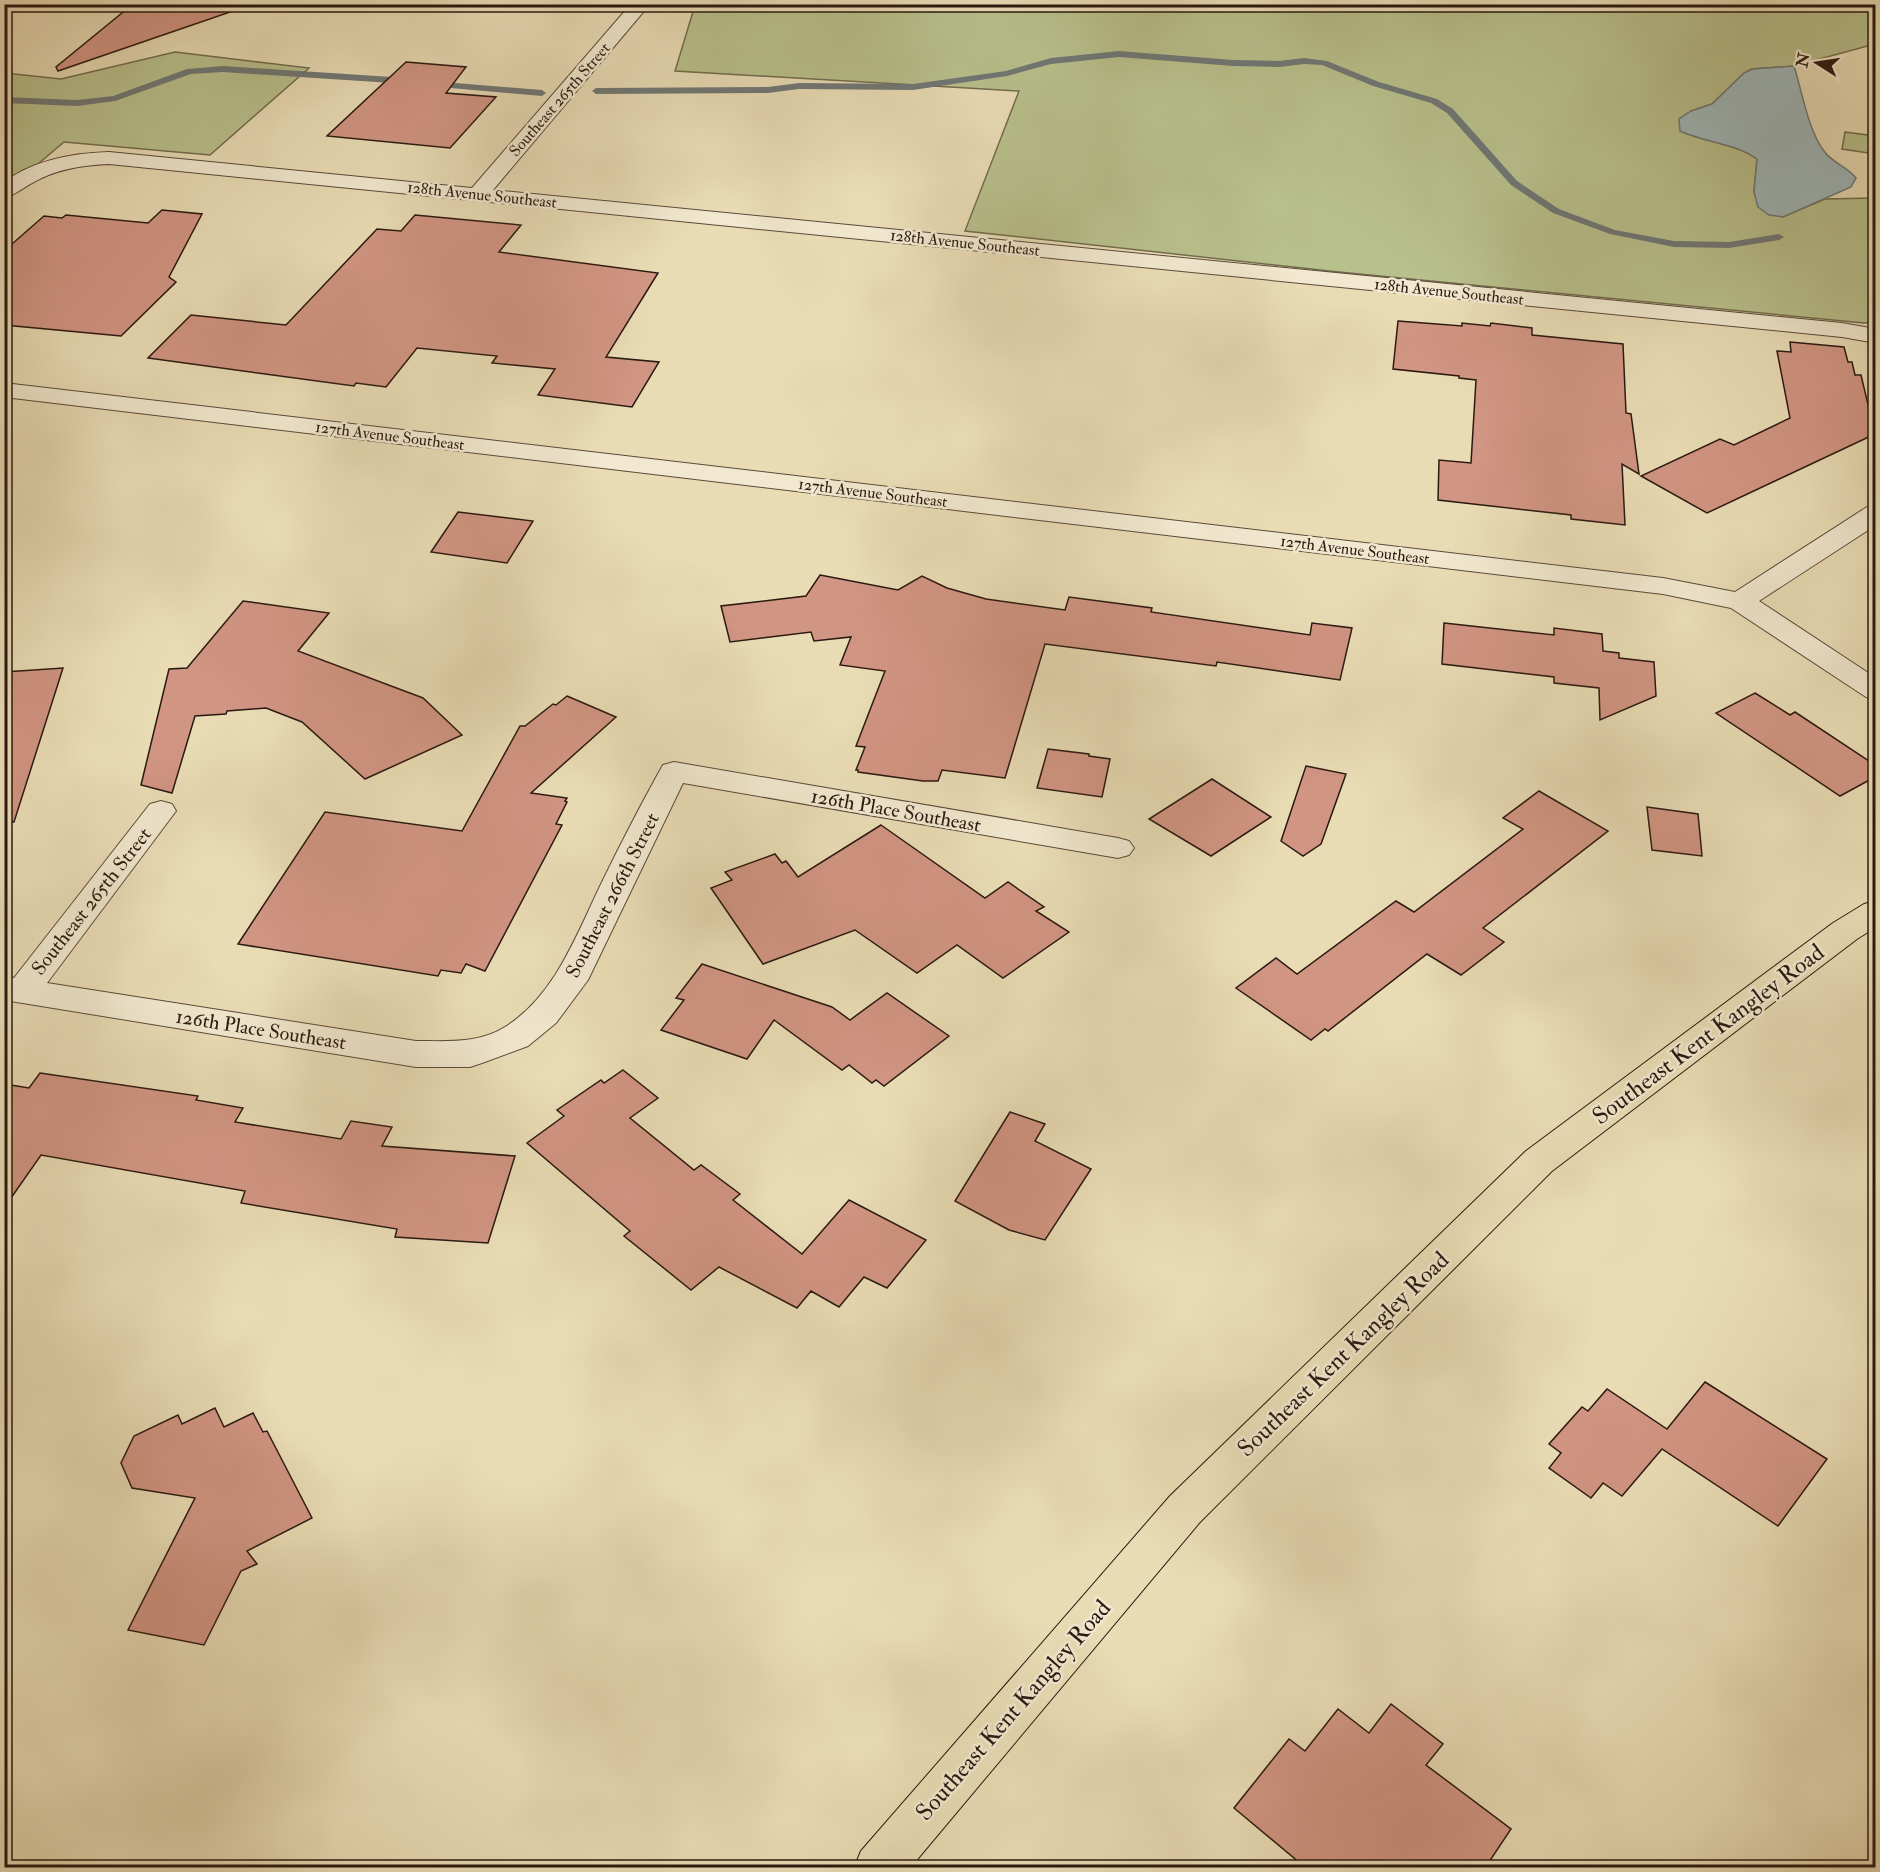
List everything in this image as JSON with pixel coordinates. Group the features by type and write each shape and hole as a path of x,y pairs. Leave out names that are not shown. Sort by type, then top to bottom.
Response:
{"main road":[{"name":"Southeast Kent Kangley Road","path":"878,1868 1185,1509 1539,1161 1845,931 1875,912"}],"street":[{"name":"Southeast 265th Street","path":"478,194 641,4"},
{"path":"4,7 39,5"},
{"name":"128th Avenue Southeast","path":"4,192 55,165 86,158 109,158 1807,327 1875,336"},
{"name":"127th Avenue Southeast","path":"4,390 1663,586 1740,601"},
{"path":"1875,513 1740,601 1875,691"},
{"name":"126th Place Southeast","path":"674,772 1118,848"},
{"name":"Southeast 266th Street","path":"516,1037 544,1014 571,980 645,826 674,772"},
{"name":"Southeast 265th Street","path":"13,990 160,811"},
{"name":"126th Place Southeast","path":"13,990 416,1053 470,1054 516,1037"}],"green space":[{"path":"695,5 1875,5 1875,44 1794,66 1752,69 1744,73 1712,104 1691,111 1681,131 1730,146 1757,159 1754,192 1783,217 1825,199 1875,198 1875,322 1864,323 1339,272 965,231 1019,91 675,71"},
{"path":"175,52 309,68 210,155 64,142 5,192 5,73 61,79"},
{"path":"1845,132 1875,136 1875,154 1842,149"}],"water":[{"path":"1794,66 1818,142 1827,155 1856,178 1851,187 1783,217 1769,215 1758,207 1754,192 1757,159 1730,146 1680,131 1679,119 1691,111 1712,104 1744,73 1752,69"}],"building":[{"path":"133,4 232,4 233,11 58,71 56,67"},
{"path":"406,62 466,67 446,93 496,97 450,148 327,136"},
{"path":"162,210 202,214 169,277 176,282 121,336 4,325 4,251 44,216 62,218 66,215 148,223"},
{"path":"415,215 521,225 499,252 658,273 606,357 659,362 632,407 538,395 555,369 492,363 497,356 417,348 386,387 356,383 354,386 148,358 191,315 286,325 377,229 401,231"},
{"path":"1398,321 1462,326 1462,323 1490,326 1491,323 1532,328 1532,335 1623,344 1626,413 1631,414 1639,474 1622,464 1625,525 1571,519 1571,515 1438,500 1439,460 1471,463 1476,380 1393,369"},
{"path":"1790,342 1844,347 1848,362 1852,362 1855,375 1861,375 1875,434 1707,513 1641,476 1720,439 1734,445 1790,418 1777,351 1791,352"},
{"path":"458,512 533,521 507,563 431,552"},
{"path":"820,575 898,590 922,576 947,588 986,599 1065,610 1069,597 1152,608 1151,612 1310,635 1312,623 1352,628 1340,680 1217,662 1216,666 1045,644 1005,778 942,770 938,781 923,781 856,770 865,747 856,746 885,671 840,665 851,637 814,641 811,632 730,642 721,606 806,596"},
{"path":"243,601 329,613 298,651 423,698 462,735 365,779 302,722 266,708 227,711 226,714 195,716 172,793 141,785 169,669 187,668"},
{"path":"1444,623 1554,635 1554,628 1602,634 1603,651 1619,653 1619,658 1654,662 1656,696 1600,720 1599,688 1554,683 1554,677 1442,664"},
{"path":"63,668 14,822 4,821 4,672"},
{"path":"1755,693 1790,715 1795,712 1875,765 1875,777 1840,796 1716,713"},
{"path":"567,696 616,717 531,793 567,798 556,824 562,825 485,971 466,964 461,973 441,970 438,976 238,944 325,812 462,831 520,726 525,726"},
{"path":"1048,749 1110,759 1102,797 1037,788"},
{"path":"1306,766 1346,774 1321,844 1303,856 1281,841"},
{"path":"1212,779 1271,817 1211,856 1149,819"},
{"path":"1539,791 1608,831 1483,928 1504,942 1461,975 1427,954 1328,1031 1325,1029 1311,1040 1236,988 1276,958 1297,974 1396,901 1414,912 1523,829 1503,818"},
{"path":"1647,807 1698,814 1702,856 1652,850"},
{"path":"881,825 985,898 1008,882 1044,907 1036,911 1069,932 1003,978 957,945 917,973 855,930 763,964 711,888 732,880 725,872 775,854 782,863 786,861 798,877"},
{"path":"702,964 832,1007 850,1020 887,993 949,1036 884,1086 876,1080 872,1083 849,1065 842,1070 774,1020 747,1059 661,1030 684,1000 676,998"},
{"path":"623,1070 658,1098 630,1118 694,1170 701,1165 740,1194 733,1200 802,1254 849,1200 926,1240 887,1288 864,1277 839,1307 811,1291 797,1308 719,1267 691,1290 624,1236 630,1231 527,1143 564,1116 557,1110 601,1080 604,1083"},
{"path":"40,1073 198,1096 196,1100 243,1108 235,1122 341,1139 351,1121 392,1127 382,1146 515,1156 488,1243 395,1237 397,1229 241,1203 245,1191 41,1155 4,1208 4,1084 29,1088"},
{"path":"1010,1112 1045,1124 1035,1141 1091,1169 1045,1240 1009,1230 955,1201"},
{"path":"1705,1382 1827,1459 1778,1526 1662,1449 1622,1496 1603,1483 1591,1498 1549,1468 1561,1453 1549,1444 1582,1407 1588,1411 1607,1389 1667,1429"},
{"path":"215,1408 224,1427 253,1413 263,1432 267,1431 312,1518 247,1551 257,1564 241,1571 204,1645 128,1630 195,1498 132,1488 121,1463 134,1436 178,1415 182,1424"},
{"path":"1391,1704 1443,1744 1426,1765 1511,1829 1485,1868 1306,1868 1234,1808 1289,1739 1305,1751 1338,1709 1369,1733"}],"waterway":[{"path":"596,91 768,90 799,86 913,87 1007,73 1051,61 1119,54 1233,63 1279,64 1304,61 1324,63 1376,84 1434,101 1450,111 1514,183 1556,211 1613,232 1674,244 1729,245 1779,237"},
{"path":"4,100 77,103 115,98 190,71 223,69 407,81"},
{"path":"431,84 542,93"}]}
